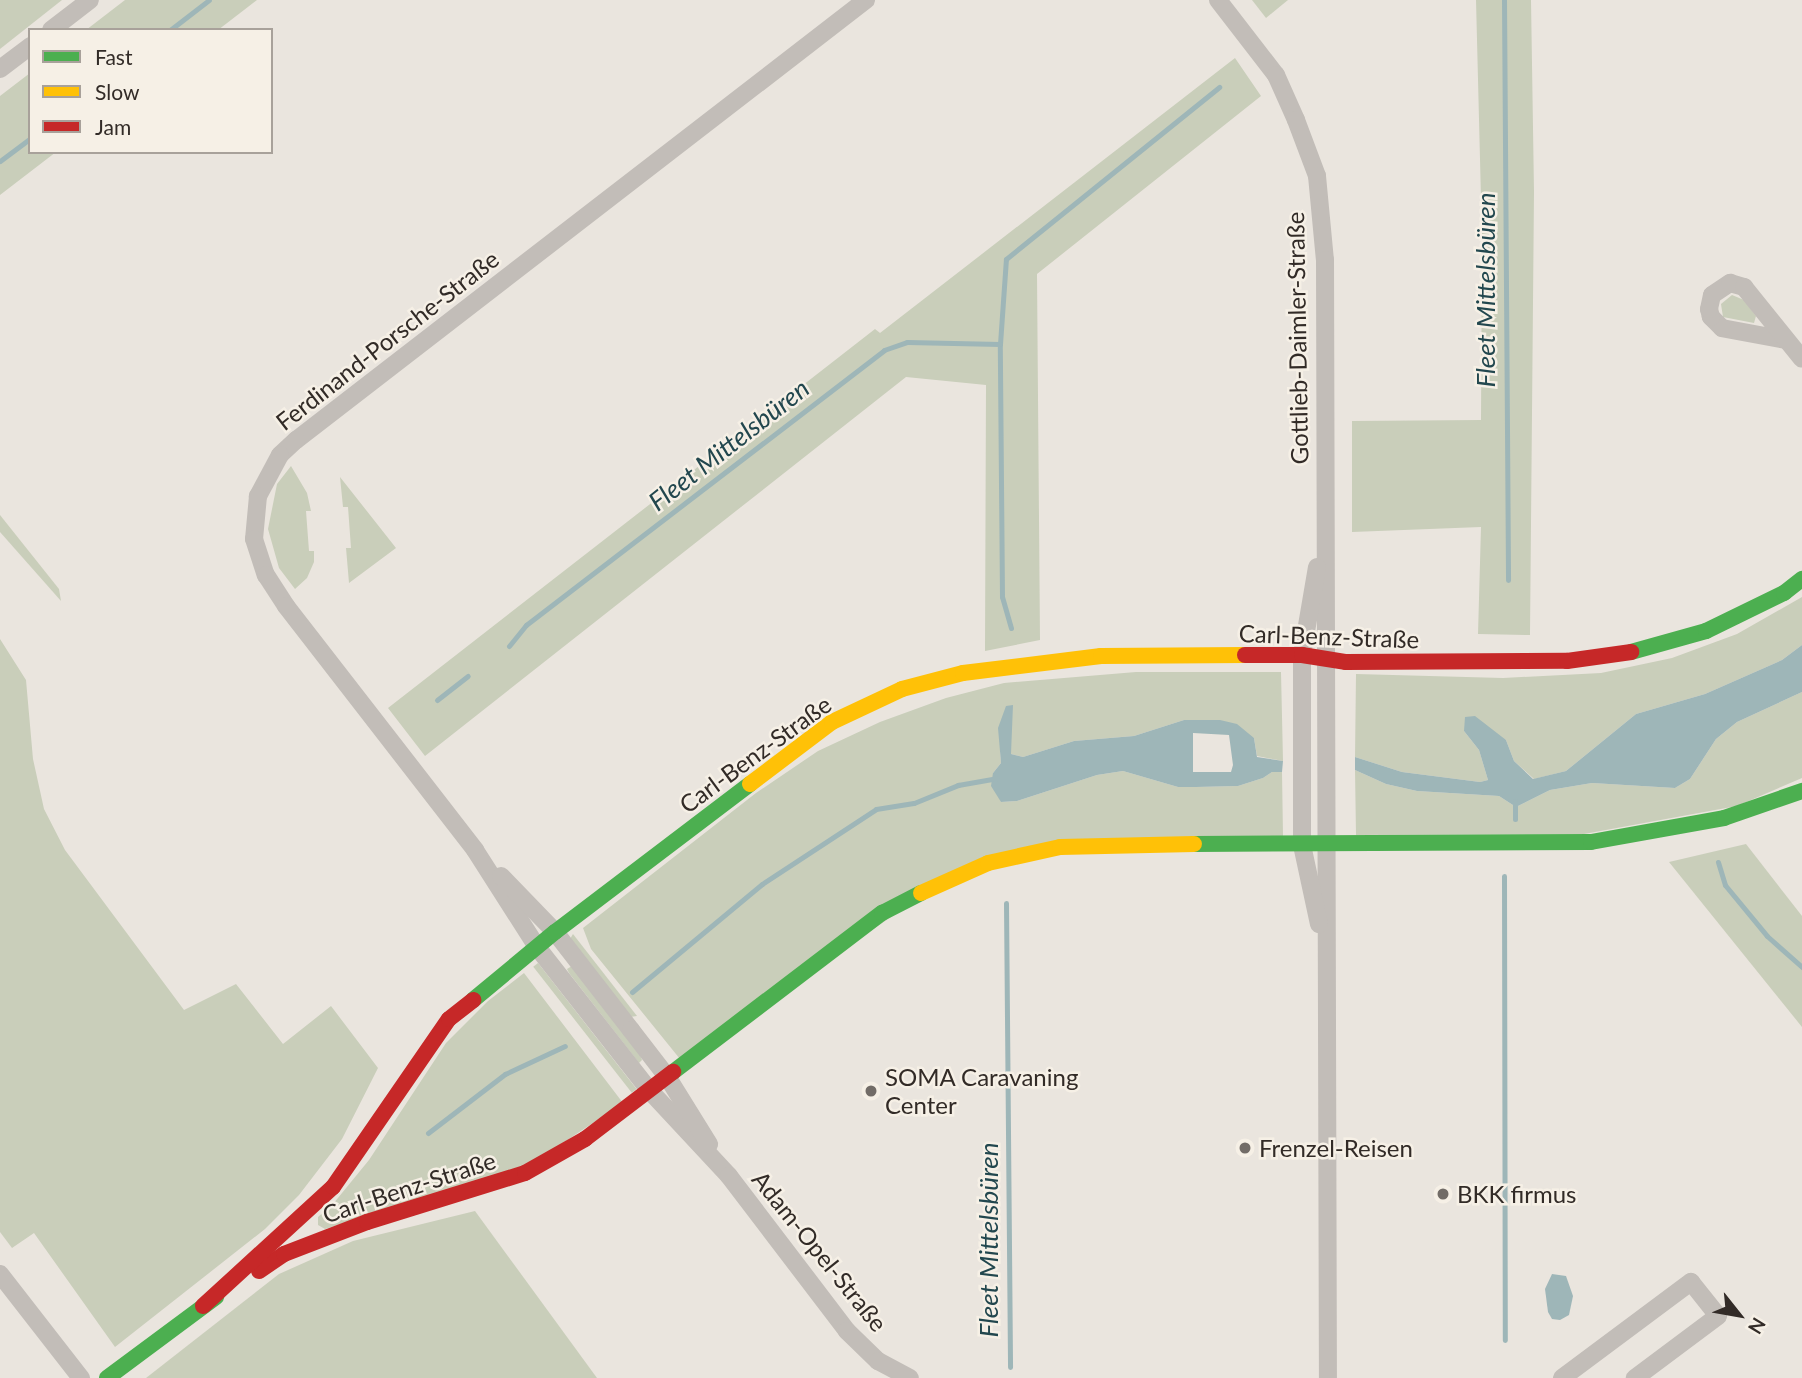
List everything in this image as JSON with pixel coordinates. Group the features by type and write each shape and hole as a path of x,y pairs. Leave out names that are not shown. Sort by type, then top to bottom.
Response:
{"street":[{"path":"54,28 90,0"},
{"name":"Ferdinand-Porsche-Straße","path":"650,1091 537,947 475,850 290,612 266,575 254,539 258,496 271,468 296,440 866,0"},
{"name":"Gottlieb-Daimler-Straße","path":"1218,0 1276,75 1317,176 1325,260 1328,1378"},
{"path":"0,69 28,48"},
{"path":"1786,340 1802,359"},
{"name":"Gottlieb-Daimler-Straße","path":"1325,534 1302,655 1302,845 1326,951"},
{"name":"Carl-Benz-Straße","path":"203,1306 333,1186 449,1019 555,932 832,722 902,689 963,673 1101,656 1302,655 1346,662 1567,661 1635,651 1706,631 1784,593 1802,579"},
{"name":"Carl-Benz-Straße","path":"107,1378 203,1306 284,1254 367,1222 525,1173 585,1139 882,913 937,884 988,863 1072,846 1591,842 1724,818 1802,791"},
{"name":"Ferdinand-Porsche-Straße","path":"475,850 555,932 668,1078"},
{"name":"Adam-Opel-Straße","path":"668,1078 729,1176 847,1331 878,1361 910,1378"},
{"name":"Adam-Opel-Straße","path":"650,1091 729,1176"},
{"path":"0,1274 81,1378"},
{"path":"1562,1378 1691,1282 1717,1316 1635,1378"}],"green space":[{"path":"0,0 62,0 0,49"},
{"path":"125,0 257,0 221,28 89,28"},
{"path":"1252,0 1288,0 1266,18"},
{"path":"1476,0 1531,0 1534,192 1530,635 1478,634 1481,527 1352,532 1352,421 1481,420 1482,239"},
{"path":"1235,58 1261,96 1037,274 1040,640 985,651 986,385 906,377 425,756 388,708 875,329 880,333"},
{"path":"28,75 28,154 53,154 0,195 0,96"},
{"path":"1732,295 1744,300 1756,316 1754,323 1723,317 1721,304"},
{"path":"291,466 307,493 311,511 306,511 309,551 314,551 314,562 307,578 295,589 279,568 268,529 277,484"},
{"path":"340,477 396,548 349,583 346,548 351,548 348,507 343,507"},
{"path":"0,515 59,589 61,601 0,532"},
{"path":"1802,597 1802,645 1782,660 1705,694 1636,714 1566,771 1534,779 1514,761 1506,740 1464,731 1479,750 1488,780 1480,782 1402,772 1355,757 1356,674 1503,678 1601,673 1672,658 1737,634"},
{"path":"0,639 26,680 33,759 44,809 65,850 184,1010 236,984 283,1044 331,1006 378,1068 342,1139 299,1195 265,1229 115,1347 34,1233 12,1248 0,1232"},
{"path":"1136,672 1281,672 1283,761 1257,756 1254,738 1184,720 1134,736 1074,741 1023,757 1011,754 1011,738 1000,750 1001,763 993,773 1001,802 1017,801 1097,775 1123,771 1178,787 1238,786 1263,778 1272,772 1282,772 1283,836 976,860 680,1059 591,949 583,928 756,793 818,751 880,722 946,698 1004,683"},
{"path":"1802,692 1802,778 1737,806 1584,834 1356,835 1355,770 1386,784 1417,791 1499,796 1516,807 1550,790 1592,783 1675,788 1690,779 1716,739 1737,722"},
{"path":"1746,844 1802,916 1802,1027 1669,862"},
{"path":"573,934 637,1016 630,1017 570,939"},
{"path":"538,963 637,1089 632,1093 533,967"},
{"path":"572,966 640,1055 642,1060 639,1063 569,973 567,969"},
{"path":"524,973 623,1103 528,1166 325,1229 318,1225 318,1217 333,1204 369,1160 446,1043 488,1001"},
{"path":"475,1211 597,1378 146,1378 279,1274 353,1241"}],"water":[{"path":"1802,645 1802,692 1737,722 1716,739 1690,779 1675,788 1592,783 1550,790 1516,807 1499,796 1417,791 1386,784 1355,770 1355,757 1402,772 1480,782 1488,780 1479,750 1464,731 1465,717 1475,716 1506,740 1514,761 1533,779 1566,771 1636,714 1705,694 1782,660"},
{"path":"1013,705 1011,754 1023,757 1074,741 1134,736 1184,720 1220,720 1237,724 1254,738 1257,757 1283,761 1282,772 1272,772 1263,778 1238,786 1178,787 1123,771 1097,775 1017,801 1001,802 991,786 993,773 1001,763 998,728 1006,706","holes":["1193,733 1229,735 1233,765 1231,772 1193,772"]},
{"path":"1552,1274 1566,1276 1573,1296 1569,1315 1560,1320 1552,1319 1548,1312 1545,1289"}],"waterway":[{"path":"173,28 209,0"},
{"name":"Fleet Mittelsbüren","path":"1504,0 1508,580"},
{"name":"Fleet Mittelsbüren","path":"1011,628 1002,597 1000,344 1006,259 1219,87"},
{"path":"0,161 28,140"},
{"name":"Fleet Mittelsbüren","path":"509,646 526,625 884,350 907,342 1000,344"},
{"name":"Fleet Mittelsbüren","path":"437,700 468,676"},
{"name":"Fleet Mittelsbüren","path":"632,992 762,884 876,809 914,803 958,785 996,778"},
{"name":"Fleet Mittelsbüren","path":"1515,801 1515,819"},
{"name":"Fleet Mittelsbüren","path":"1718,862 1725,885 1767,936 1802,967"},
{"name":"Fleet Mittelsbüren","path":"1504,876 1505,1340"},
{"name":"Fleet Mittelsbüren","path":"1006,903 1010,1367"},
{"name":"Fleet Mittelsbüren","path":"428,1133 505,1074 565,1046"}],"traffic: fast":[{"path":"1631,652 1706,631 1784,593 1802,579"},
{"path":"473,1000 555,932 750,784"},
{"path":"1194,844 1591,842 1724,818 1802,791"},
{"path":"673,1072 882,913 921,893"},
{"path":"107,1378 216,1297"}],"traffic: slow":[{"path":"750,784 832,722 902,689 963,673 1101,656 1245,655"},
{"path":"921,893 988,863 1060,847 1194,844"}],"traffic: jam":[{"path":"1245,655 1302,655 1346,662 1567,661 1631,652"},
{"path":"203,1306 333,1187 449,1019 473,1000"},
{"path":"259,1271 284,1254 367,1222 525,1173 585,1139 673,1072"}],"place":[{"name":"SOMA Caravaning Center","path":"871,1091"},
{"name":"Frenzel-Reisen","path":"1245,1148"},
{"name":"BKK firmus","path":"1443,1194"}]}
